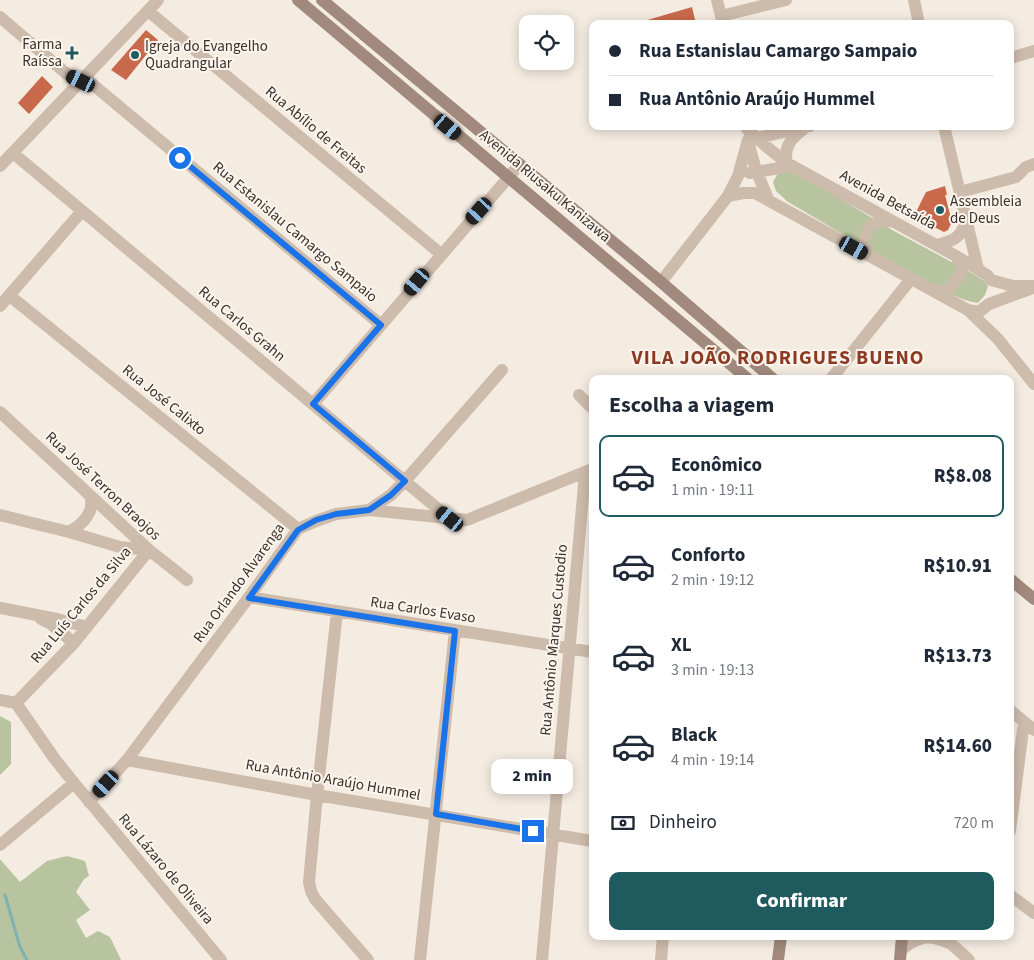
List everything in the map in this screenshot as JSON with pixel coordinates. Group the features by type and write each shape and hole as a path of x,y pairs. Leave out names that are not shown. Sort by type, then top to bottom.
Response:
{"street":[{"path":"5,160 158,0"},
{"name":"Avenida Riusaku Kanizawa","path":"298,0 743,375"},
{"path":"322,0 661,282 768,375"},
{"path":"717,0 722,20 786,0"},
{"path":"914,0 918,20"},
{"name":"Rua Abílio de Freitas","path":"148,11 441,254"},
{"name":"Rua Estanislau Camargo Sampaio","path":"0,17 67,74 81,81 91,83 381,325"},
{"path":"1014,57 1034,51"},
{"path":"750,136 785,130"},
{"path":"786,165 787,145 802,130"},
{"path":"945,130 978,269"},
{"path":"661,282 728,196 738,176 750,136"},
{"path":"750,136 756,170 770,201"},
{"name":"Avenida Betsaída","path":"750,136 786,165 937,245 978,269 992,280 1013,286 1034,287"},
{"name":"Rua Carlos Grahn","path":"5,160 82,211 450,519"},
{"path":"313,404 520,164"},
{"path":"960,192 1016,177 1026,166 1034,164"},
{"path":"738,176 756,170 786,165"},
{"path":"770,201 766,188 766,178 771,172 786,165"},
{"path":"728,196 755,193 968,310 998,339 1034,384"},
{"path":"0,306 82,211"},
{"path":"871,257 864,243 870,225 876,221 891,221"},
{"path":"937,245 963,232 966,221"},
{"path":"934,291 944,292 962,274 961,265 956,256"},
{"path":"834,375 911,279"},
{"path":"992,280 994,293 987,306 998,339"},
{"name":"Avenida Betsaída","path":"968,310 979,312 987,306 1034,287"},
{"name":"Rua José Calixto","path":"10,296 298,530"},
{"path":"369,510 391,495 405,481 502,370"},
{"path":"579,395 589,405"},
{"name":"Rua José Terron Braojos","path":"2,416 149,550 187,580"},
{"name":"Rua Orlando Alvarenga","path":"89,802 127,760 298,530 316,520 336,514 369,510 467,520 589,471"},
{"name":"Rua Antônio Marques Custodio","path":"542,960 570,648 589,471"},
{"path":"69,532 78,526 89,513 92,501 90,496"},
{"path":"0,515 120,547 149,550"},
{"path":"120,547 126,554 132,569"},
{"name":"Rua Luís Carlos da Silva","path":"16,702 74,643 149,550"},
{"path":"1014,582 1034,599"},
{"name":"Rua Carlos Evaso","path":"249,598 589,651"},
{"path":"0,608 87,627"},
{"path":"337,612 309,882 315,899 368,960"},
{"path":"30,615 51,624 74,643"},
{"path":"420,960 455,631"},
{"path":"0,700 16,702"},
{"name":"Rua Lázaro de Oliveira","path":"16,702 54,758 221,960"},
{"path":"1014,713 1034,730"},
{"path":"1014,800 1024,722"},
{"name":"Rua Antônio Araújo Hummel","path":"127,760 317,795 589,840"},
{"path":"0,845 74,783"},
{"path":"1014,898 1034,913"},
{"path":"660,960 662,940"},
{"path":"778,960 780,940"},
{"path":"900,955 902,940"},
{"path":"900,955 918,940"},
{"path":"946,940 969,960"}],"green space":[{"path":"784,171 797,173 894,231 983,280 988,286 985,295 978,303 955,296 788,202 776,191 773,182 777,175"},
{"path":"0,716 11,722 11,764 0,775"},
{"path":"67,856 85,861 89,876 84,879 76,892 90,910 76,920 86,938 98,931 110,937 121,960 0,960 0,859 20,882 47,861"}],"building":[{"path":"692,7 695,20 647,20"},
{"name":"Igreja do Evangelho Quadrangular","path":"146,30 158,40 126,80 111,70"},
{"path":"42,76 53,87 29,114 18,103"},
{"path":"945,186 947,195 945,195 952,222 948,230 944,232 924,222 925,220 915,214 926,192"}],"waterway":[{"path":"5,895 20,947 27,960"}],"place":[{"name":"Farma Raíssa","path":"72,53"},
{"name":"Igreja do Evangelho Quadrangular","path":"135,55"},
{"name":"Assembleia de Deus","path":"940,210"}],"district":[{"name":"VILA JOÃO RODRIGUES BUENO","path":"778,358"}],"route":[{"path":"180,158 381,325 313,404 405,481 391,495 369,510 336,514 316,520 298,530 249,598 455,631 436,814 533,831"}]}
